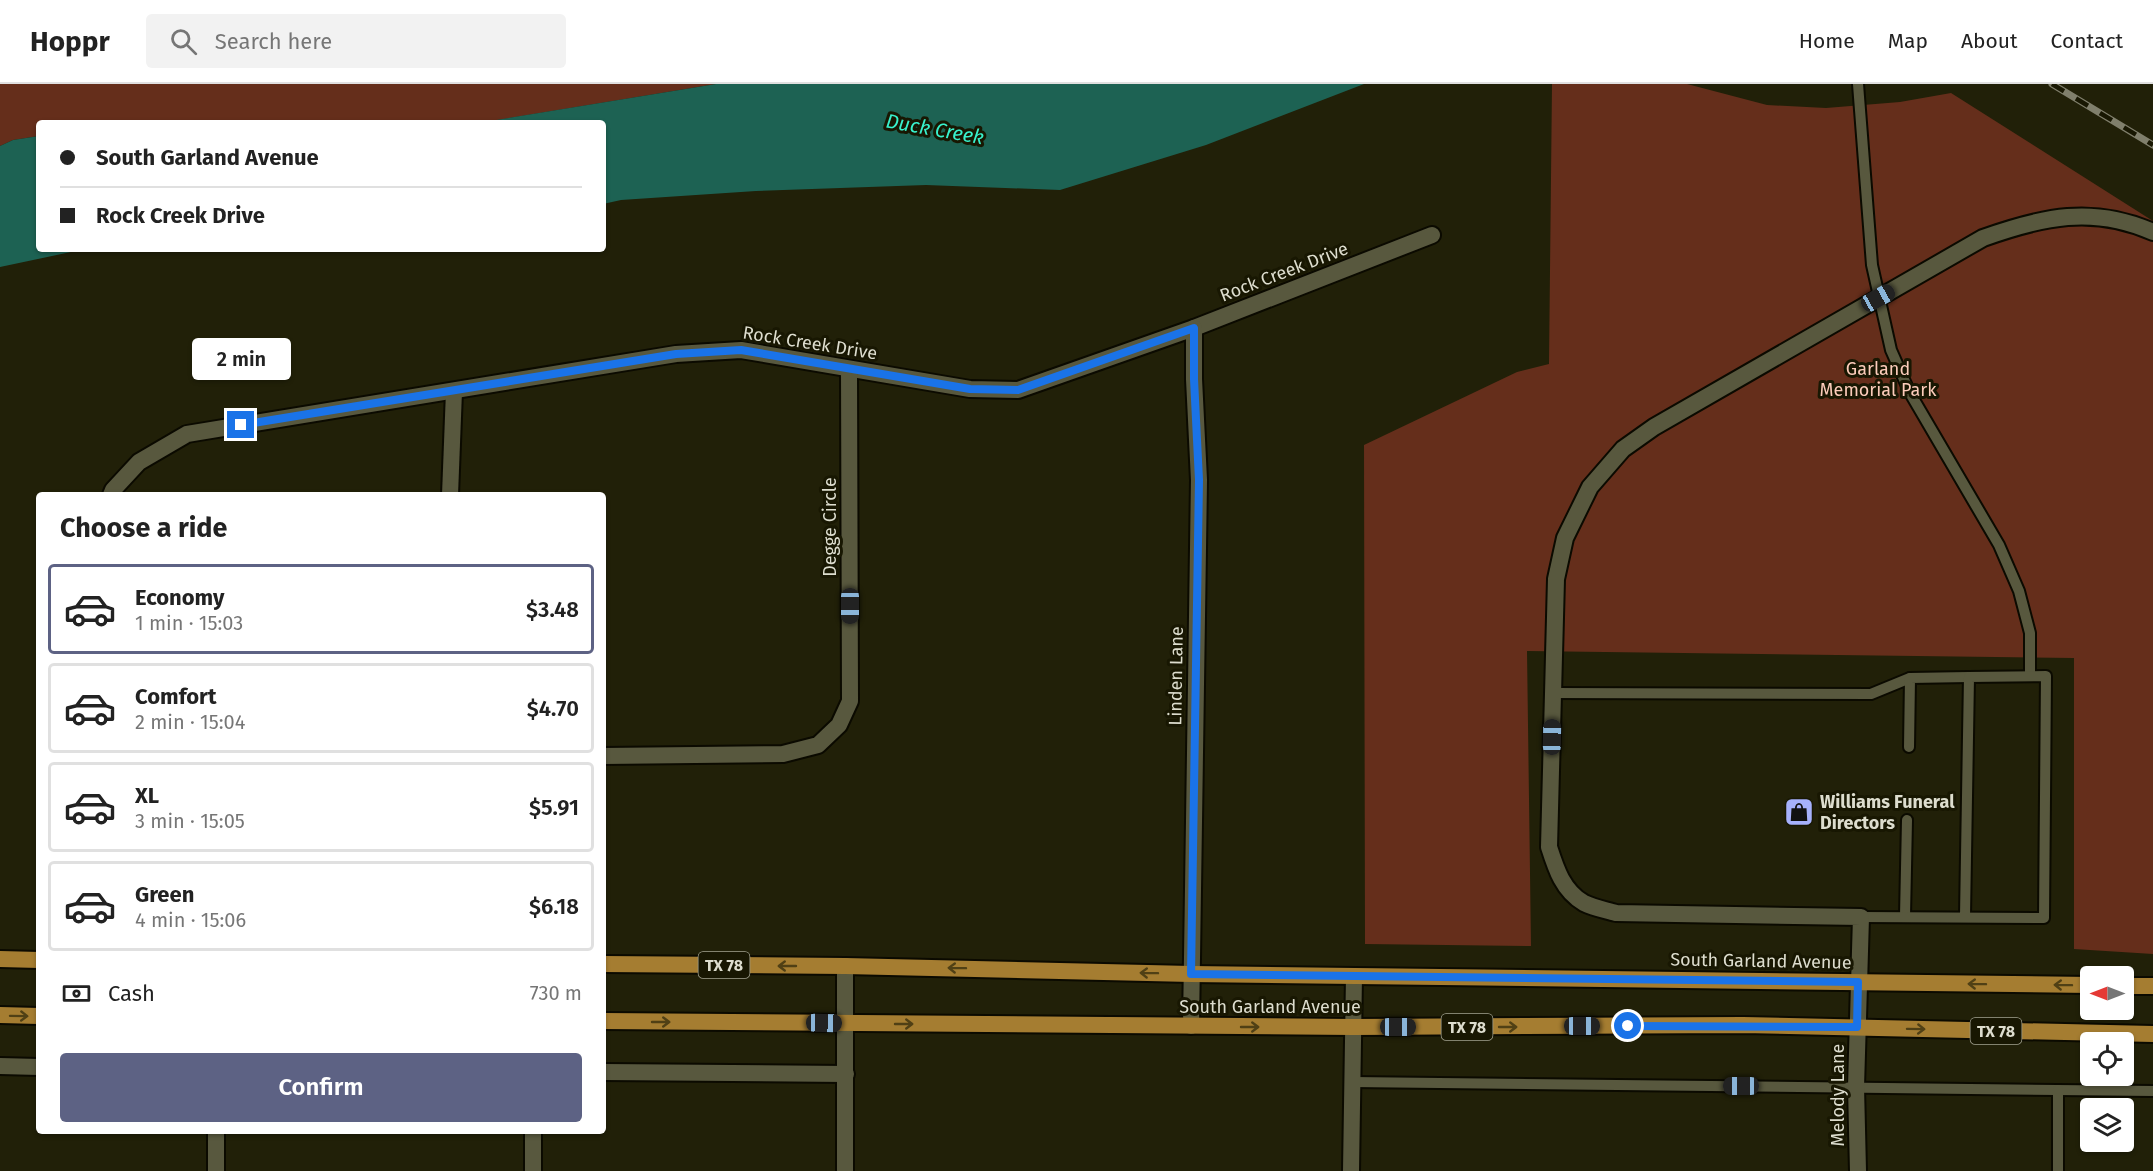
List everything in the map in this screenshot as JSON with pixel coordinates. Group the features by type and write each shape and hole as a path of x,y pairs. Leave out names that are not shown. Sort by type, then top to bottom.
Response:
{"main road":[{"path":"0,959 36,960"},
{"name":"South Garland Avenue","path":"606,964 2080,985"},
{"path":"2134,986 2153,986"},
{"path":"0,1015 36,1016"},
{"name":"South Garland Avenue","path":"606,1021 1353,1027 1743,1025 2153,1034"}],"street":[{"path":"1861,917 1617,913 1584,903 1570,892 1559,876 1549,848 1556,579 1565,538 1590,487 1623,449 1654,427 1983,238 2021,225 2057,217 2098,217 2139,226 2153,232"},
{"name":"Rock Creek Drive","path":"112,492 139,462 187,434 676,354 741,350 970,389 1018,390 1194,328 1432,235"},
{"name":"Linden Lane","path":"1191,1026 1199,480 1194,328"},
{"name":"Degge Circle","path":"606,756 783,754 818,745 839,725 850,702 849,369"},
{"path":"450,492 454,391"},
{"name":"Melody Lane","path":"1858,1171 1856,1087 1861,917"},
{"path":"845,966 845,1171"},
{"path":"1351,1171 1354,976"},
{"path":"0,1066 36,1067"},
{"path":"606,1072 846,1074"},
{"path":"216,1134 216,1171"},
{"path":"532,1134 533,1171"}],"lane":[{"path":"1858,84 1872,265 1891,350 1910,393 1999,545 2019,591 2030,633 2030,676"},
{"path":"1552,693 1871,694 1910,678 2046,676 2044,918 1861,917"},
{"path":"1965,916 1968,677"},
{"path":"1909,747 1910,678"},
{"path":"1905,916 1907,820"},
{"path":"1352,1082 2153,1090"},
{"path":"2058,1090 2058,1171"}],"green space":[{"path":"0,84 716,84 497,120 36,120 36,136 13,140 0,146"},
{"name":"Garland Memorial Park","path":"1552,84 1687,84 1767,105 1826,108 1900,102 1951,93 2153,221 2153,954 2074,949 2074,658 1527,651 1531,946 1365,944 1364,445 1517,372 1549,364"}],"water":[{"name":"Duck Creek","path":"716,84 1364,84 1206,145 1060,190 926,185 756,191 621,200 606,203 606,120 496,120"},
{"path":"36,136 36,252 71,252 0,267 0,146 13,140"}],"railway":[{"path":"2052,84 2153,145"}],"place":[{"name":"Williams Funeral Directors","path":"1799,812"}],"route":[{"path":"241,425 676,354 741,350 970,389 1018,390 1194,328 1199,480 1191,974 1858,982 1857,1027 1628,1026"}]}
